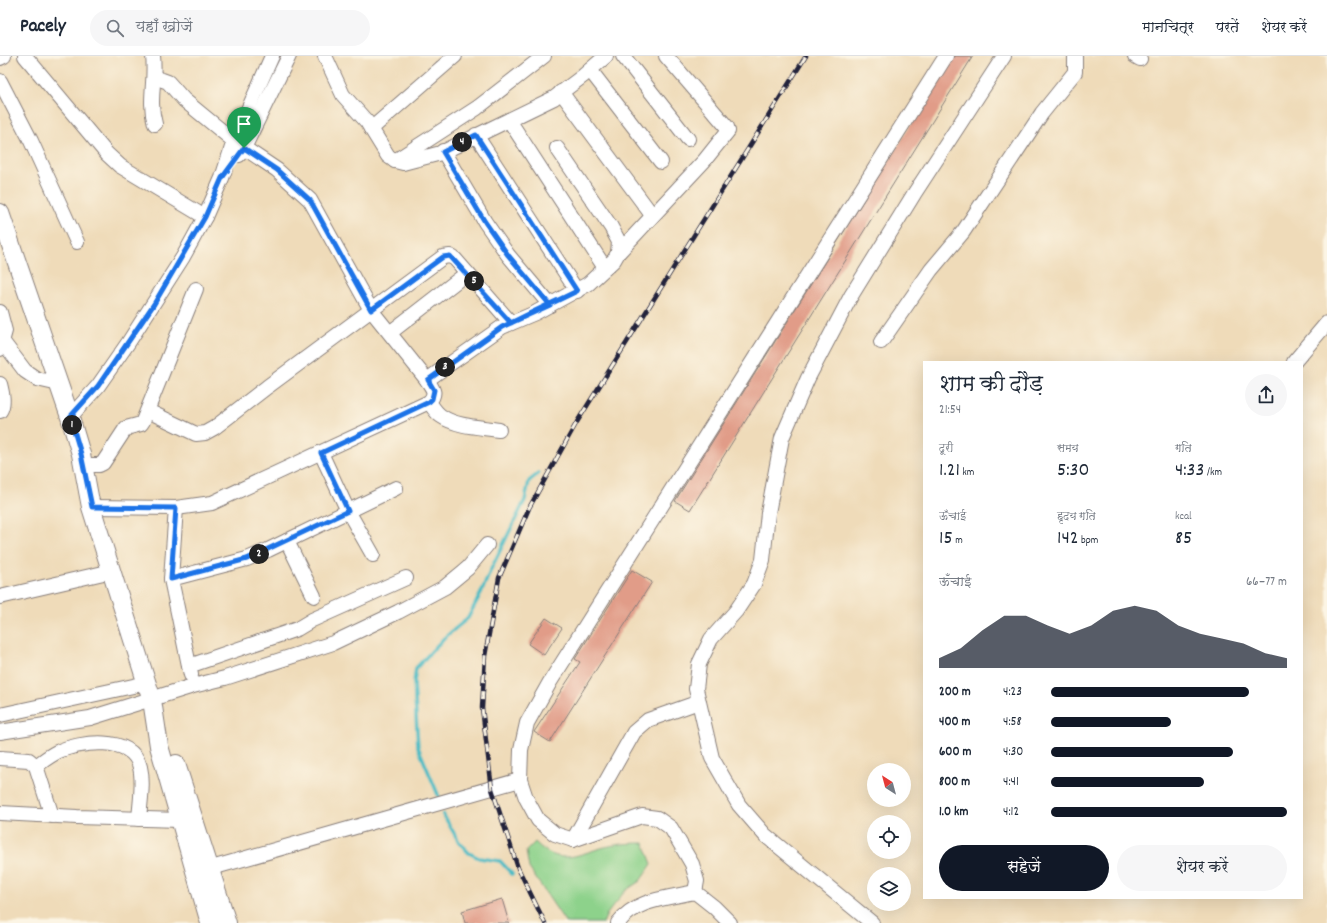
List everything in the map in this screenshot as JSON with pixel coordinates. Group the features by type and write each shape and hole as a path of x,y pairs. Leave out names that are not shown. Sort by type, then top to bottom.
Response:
{"main road":[{"path":"0,213 70,417 83,465 92,507 152,700 156,718 159,746 180,820 227,923"},
{"path":"156,718 170,743 202,871 210,923"}],"street":[{"path":"0,58 4,56"},
{"path":"25,56 107,154 120,166 205,217"},
{"path":"153,56 154,77 151,110 155,124"},
{"path":"239,144 272,56"},
{"path":"70,417 98,386 128,343 183,257 205,217 239,144 289,56"},
{"path":"324,56 343,95 371,129 388,156 395,161 403,163 416,161 443,152 509,120 561,92 606,56"},
{"path":"371,129 455,56"},
{"path":"395,161 477,108 544,56"},
{"path":"623,56 688,139"},
{"path":"428,380 511,323 577,291 605,268 652,215 704,161 728,131 727,127 666,56"},
{"path":"695,892 697,881 692,864 671,828 657,818 642,816 573,840 555,834 538,820 526,798 520,780 521,750 527,722 550,682 946,56"},
{"path":"872,923 765,835 740,805 712,758 696,689 698,664 711,639 736,611 754,584 763,560 768,513 782,438 808,378 856,289 914,194 1004,56"},
{"path":"882,342 931,270 963,232 1042,113 1075,72 1075,56"},
{"path":"590,70 661,162"},
{"path":"92,507 176,508 212,503 429,402 432,399 434,390 391,332 371,310 310,200 277,170 239,144 184,100 168,82 154,77"},
{"path":"0,82 31,141 77,242"},
{"path":"561,92 652,215"},
{"path":"509,120 605,268"},
{"path":"476,135 577,291"},
{"path":"557,148 611,227 619,242 618,253"},
{"path":"443,152 508,255 550,305"},
{"path":"148,411 196,434 205,433 214,428 443,257 450,256 455,259 511,323"},
{"path":"391,332 467,273"},
{"path":"83,465 99,465 103,463 126,428 141,424 148,411 196,288"},
{"path":"0,312 5,330 2,345 25,371 37,380 59,384"},
{"path":"1295,361 1327,323"},
{"path":"0,384 2,407 0,410"},
{"path":"429,402 441,416 450,420 467,425 499,430"},
{"path":"321,453 348,511 373,555"},
{"path":"171,579 247,559 396,488"},
{"path":"176,508 171,579 193,686"},
{"path":"287,541 314,596"},
{"path":"0,732 90,718 152,700 193,686 226,678 333,643 427,598 455,580 468,568 487,545"},
{"path":"0,597 112,571"},
{"path":"189,666 297,629 312,620 406,578"},
{"path":"0,715 147,683"},
{"path":"573,840 634,732 648,720 699,702"},
{"path":"36,766 55,753 80,745 110,744 125,748 134,755 140,767 139,819"},
{"path":"0,758 29,760 36,766 52,816"},
{"path":"202,871 437,805 520,780"},
{"path":"0,813 180,820"},
{"path":"618,923 634,907 653,900 695,892 714,907 730,923"}],"green space":[{"path":"535,842 559,857 575,856 612,846 644,843 652,864 640,881 625,891 607,914 603,923 566,923 529,868 526,851"}],"building":[{"path":"954,56 973,56 690,510 675,501"},
{"path":"632,570 652,582 550,742 534,732 580,662 575,659"},
{"path":"546,618 562,628 544,655 528,644"},
{"path":"502,899 509,923 465,923 462,911"}],"waterway":[{"path":"439,797 418,747 414,682 416,668 444,638 468,618 525,500 529,481 539,473"},
{"path":"443,814 459,842 469,853 479,858 500,861 512,874"}],"railway":[{"path":"545,923 518,868 492,789 482,708 485,656 499,578 529,508 577,422 806,56"}],"route":[{"path":"244,148 222,178 205,217 183,257 154,304 98,386 70,417 81,454 92,507 176,508 171,579 247,559 348,511 321,453 429,402 432,399 434,390 428,380 502,327 535,313 550,305 508,255 485,222 443,152 476,135 577,291 535,313 511,323 455,259 450,256 443,257 371,310 310,200 294,183 244,148"}]}
